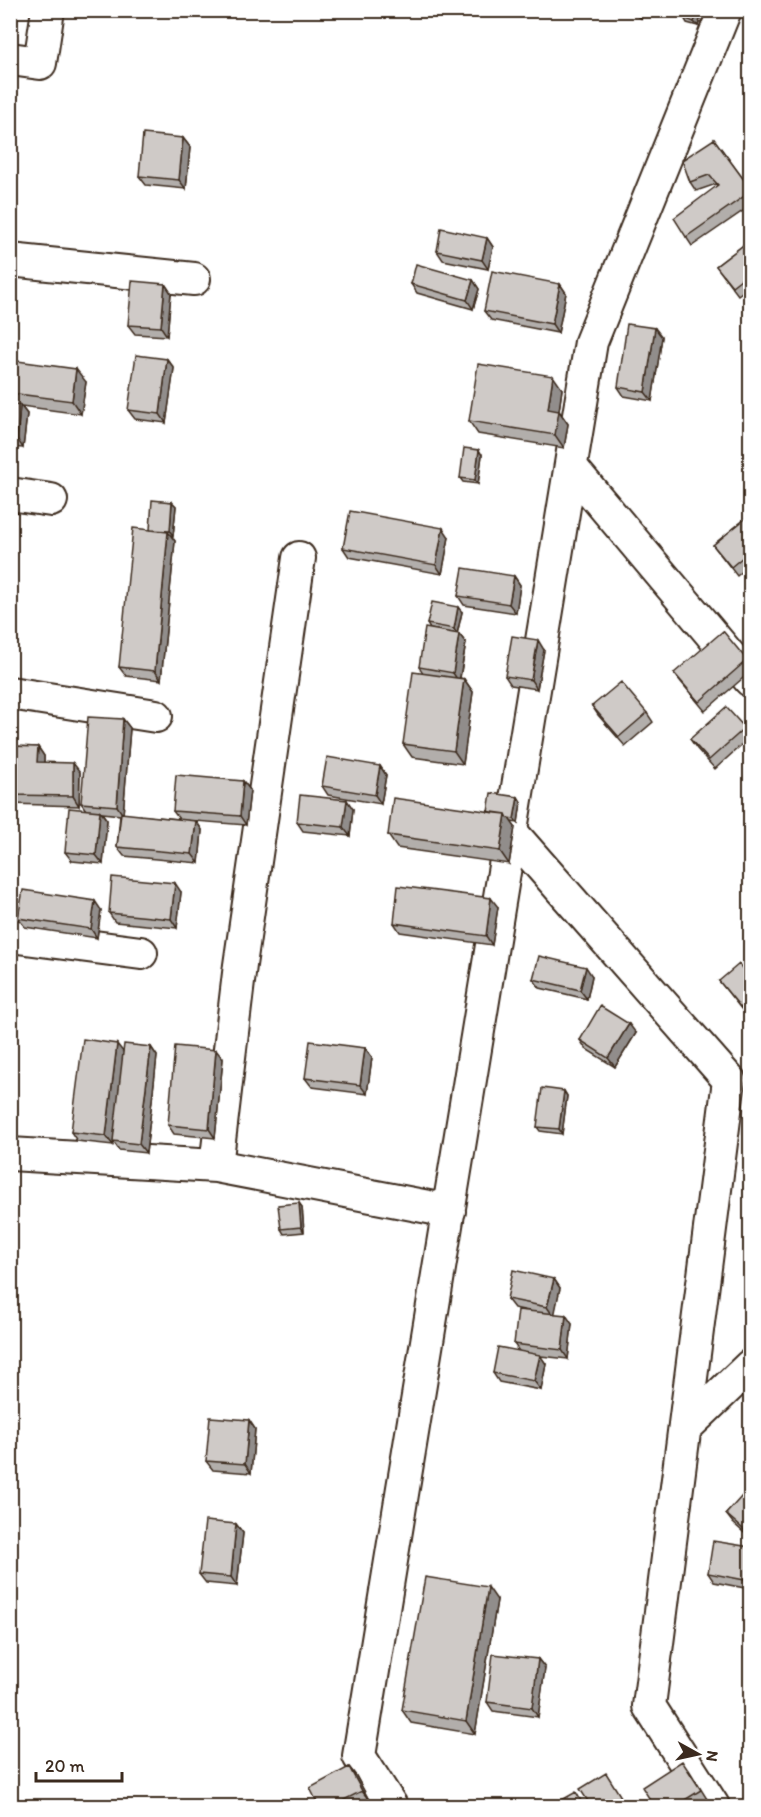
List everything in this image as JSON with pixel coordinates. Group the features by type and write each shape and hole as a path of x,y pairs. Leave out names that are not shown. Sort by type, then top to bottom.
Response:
{"street":[{"path":"10,59 40,63 48,10"},
{"path":"391,1806 359,1756 591,342 725,10"},
{"path":"671,143 698,165"},
{"path":"10,260 194,279"},
{"path":"571,466 750,680"},
{"path":"10,494 51,500"},
{"path":"216,1166 240,965 299,558"},
{"path":"10,693 156,716"},
{"path":"511,832 729,1080 649,1706 713,1806"},
{"path":"10,936 141,953"},
{"path":"10,1154 216,1166 449,1211"},
{"path":"685,1428 750,1366"}],"building":[{"path":"686,10 698,10 694,22 684,18"},
{"path":"143,134 183,138 179,180 139,176"},
{"path":"714,139 750,188 750,192 686,237 674,218 718,185 709,175 690,182 682,160"},
{"path":"441,228 487,238 482,260 437,251"},
{"path":"750,240 750,272 732,286 716,266"},
{"path":"416,264 473,280 467,300 411,284"},
{"path":"492,271 560,284 552,324 484,311"},
{"path":"132,281 165,284 161,327 128,325"},
{"path":"627,324 655,328 645,392 618,387"},
{"path":"136,355 167,359 160,414 128,410"},
{"path":"10,360 76,369 72,401 10,393"},
{"path":"478,364 553,376 548,409 559,411 555,435 469,421"},
{"path":"10,404 20,405 17,439 10,438"},
{"path":"464,448 479,450 475,480 460,478"},
{"path":"152,500 172,502 170,531 150,530"},
{"path":"350,511 443,528 436,565 343,548"},
{"path":"750,515 750,551 731,567 713,545"},
{"path":"133,528 168,532 155,671 119,667"},
{"path":"463,568 514,576 509,604 458,596"},
{"path":"432,602 458,607 454,629 427,624"},
{"path":"425,628 459,634 453,673 419,667"},
{"path":"723,631 747,660 699,702 674,673"},
{"path":"512,636 538,640 531,680 505,676"},
{"path":"413,672 464,679 454,751 403,744"},
{"path":"621,682 647,713 619,737 592,706"},
{"path":"726,707 745,728 709,760 690,739"},
{"path":"88,717 123,719 117,806 81,803"},
{"path":"10,746 38,747 37,762 73,763 73,796 10,795"},
{"path":"327,757 380,766 375,795 322,786"},
{"path":"176,775 243,781 240,816 173,811"},
{"path":"491,793 518,797 514,819 508,818 506,814 488,812"},
{"path":"300,795 347,800 343,827 297,822"},
{"path":"393,798 506,814 500,851 388,835"},
{"path":"69,808 100,811 96,855 65,852"},
{"path":"121,813 196,821 192,854 117,847"},
{"path":"112,877 175,883 171,919 109,913"},
{"path":"398,886 491,898 486,936 394,923"},
{"path":"23,890 95,901 91,929 18,918"},
{"path":"539,956 586,967 580,990 533,979"},
{"path":"739,964 750,979 750,1019 719,981"},
{"path":"600,1006 629,1024 608,1058 580,1040"},
{"path":"83,1039 117,1044 106,1136 71,1132"},
{"path":"310,1041 365,1048 360,1085 305,1078"},
{"path":"124,1044 151,1047 139,1144 113,1141"},
{"path":"175,1046 216,1050 209,1129 168,1125"},
{"path":"542,1088 564,1091 559,1129 537,1127"},
{"path":"299,1203 301,1227 281,1229 278,1205"},
{"path":"513,1270 554,1279 547,1307 507,1299"},
{"path":"518,1310 566,1315 562,1350 514,1344"},
{"path":"498,1347 540,1355 534,1381 493,1373"},
{"path":"210,1417 249,1420 245,1464 206,1461"},
{"path":"750,1489 750,1535 726,1514"},
{"path":"205,1521 236,1524 231,1577 199,1574"},
{"path":"713,1541 750,1547 750,1581 708,1573"},
{"path":"425,1577 488,1587 466,1721 402,1710"},
{"path":"493,1654 538,1659 532,1708 487,1702"},
{"path":"682,1761 701,1790 675,1806 654,1806 642,1787"},
{"path":"349,1767 362,1791 332,1806 319,1806 310,1788"},
{"path":"606,1773 626,1805 591,1806 580,1789"},
{"path":"576,1792 584,1806 551,1806"}]}
